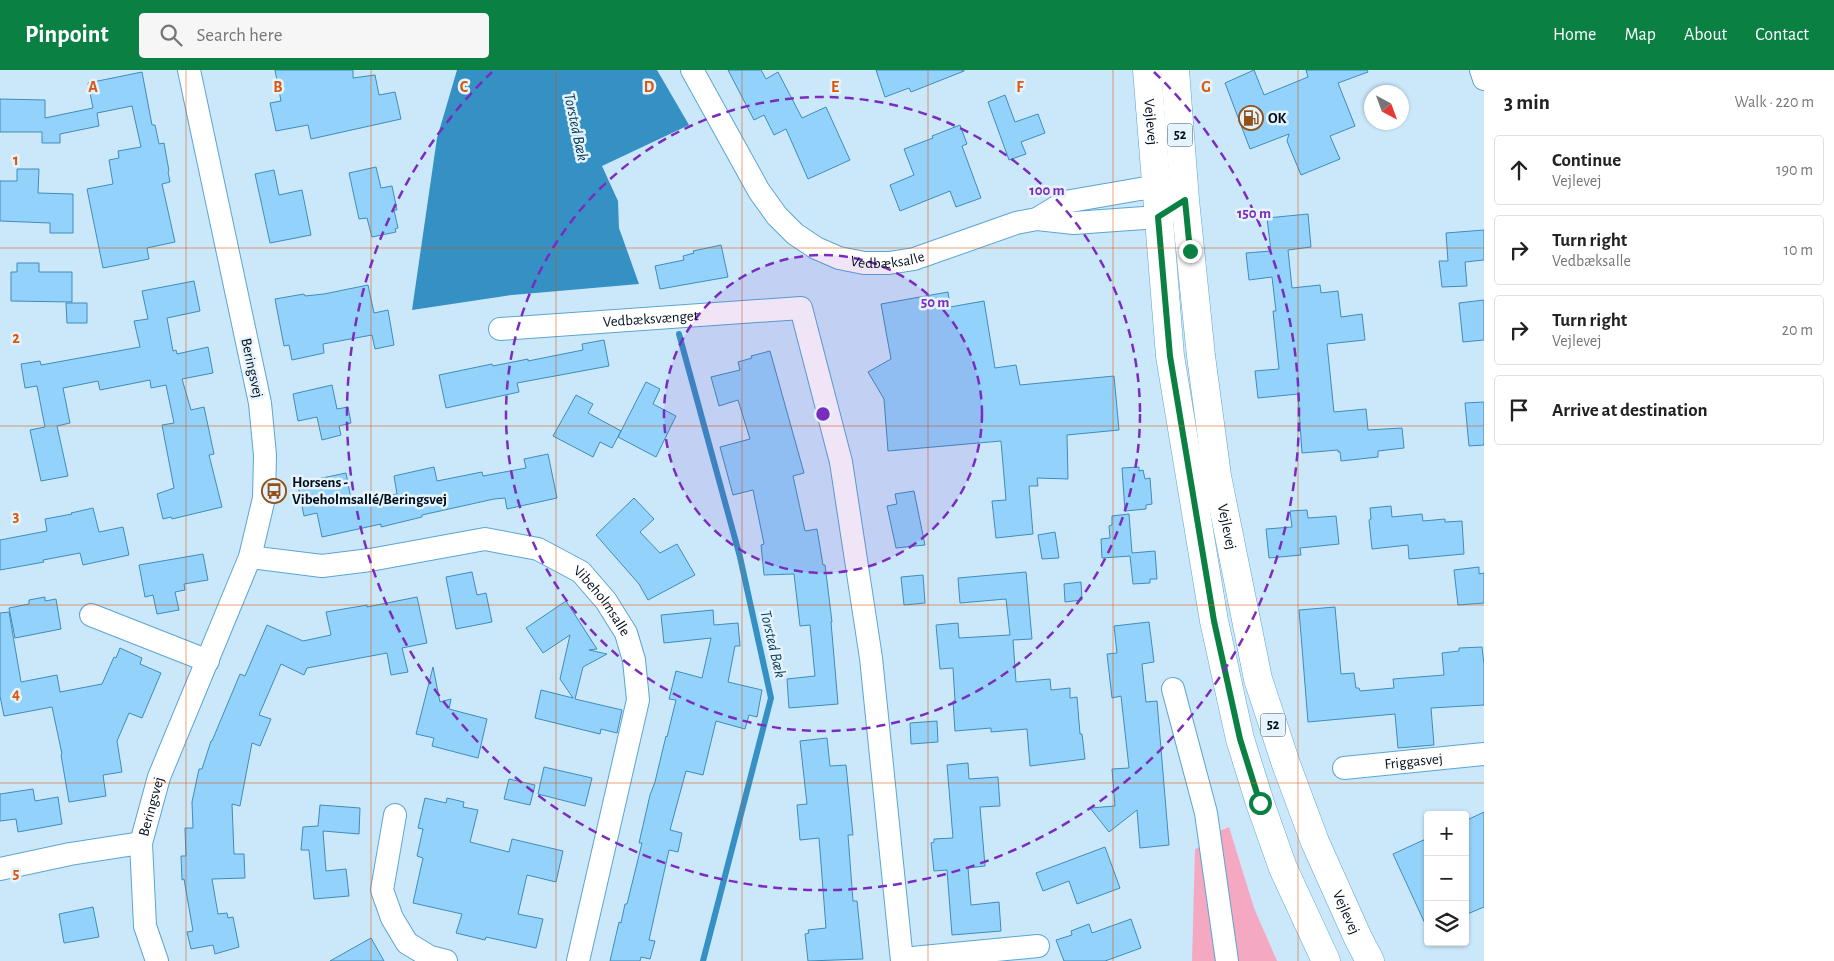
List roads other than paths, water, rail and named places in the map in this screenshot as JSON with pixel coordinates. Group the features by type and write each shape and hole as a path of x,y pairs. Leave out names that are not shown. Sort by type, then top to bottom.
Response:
{"main road":[{"name":"Vejlevej","path":"1147,70 1170,356 1214,621 1240,739 1260,803 1283,868 1326,961"},
{"name":"Vejlevej","path":"1175,70 1185,200 1201,356 1218,476 1258,680 1315,842 1370,961"}],"street":[{"name":"Beringsvej","path":"157,961 145,926 141,843 159,776 250,557 264,498 265,455 260,403 189,70"},
{"name":"Vedbæksalle","path":"692,70 759,190 777,216 795,234 816,248 839,258 864,263 889,263 914,258 1016,223 1037,219 1074,224 1158,217 1185,200"},
{"path":"1481,70 1484,79"},
{"name":"Vedbæksalle","path":"1037,219 1065,202 1125,191 1155,188 1185,200"},
{"name":"Vedbæksvænget","path":"500,329 801,308 841,462 872,658 902,960"},
{"name":"Vibeholmsalle","path":"250,557 322,566 370,560 485,540 538,549 581,572 606,601 626,632 634,660 638,700 578,961"},
{"path":"90,615 208,661"},
{"path":"1173,689 1206,813 1226,961"},
{"name":"Friggasvej","path":"1344,768 1484,754"},
{"path":"395,814 382,890 392,918 407,943 430,957 446,961"},
{"path":"0,869 70,854 141,843"},
{"path":"902,960 1038,946"}],"water":[{"path":"457,70 657,70 689,125 602,166 618,201 619,228 639,284 512,295 412,310 437,138"}],"waterway":[{"name":"Torsted Bæk","path":"679,334 740,557 771,698 703,961"}],"place":[{"name":"OK","path":"1251,118"},
{"name":"Horsens - Vibeholmsallé/Beringsvej","path":"274,491"}]}
